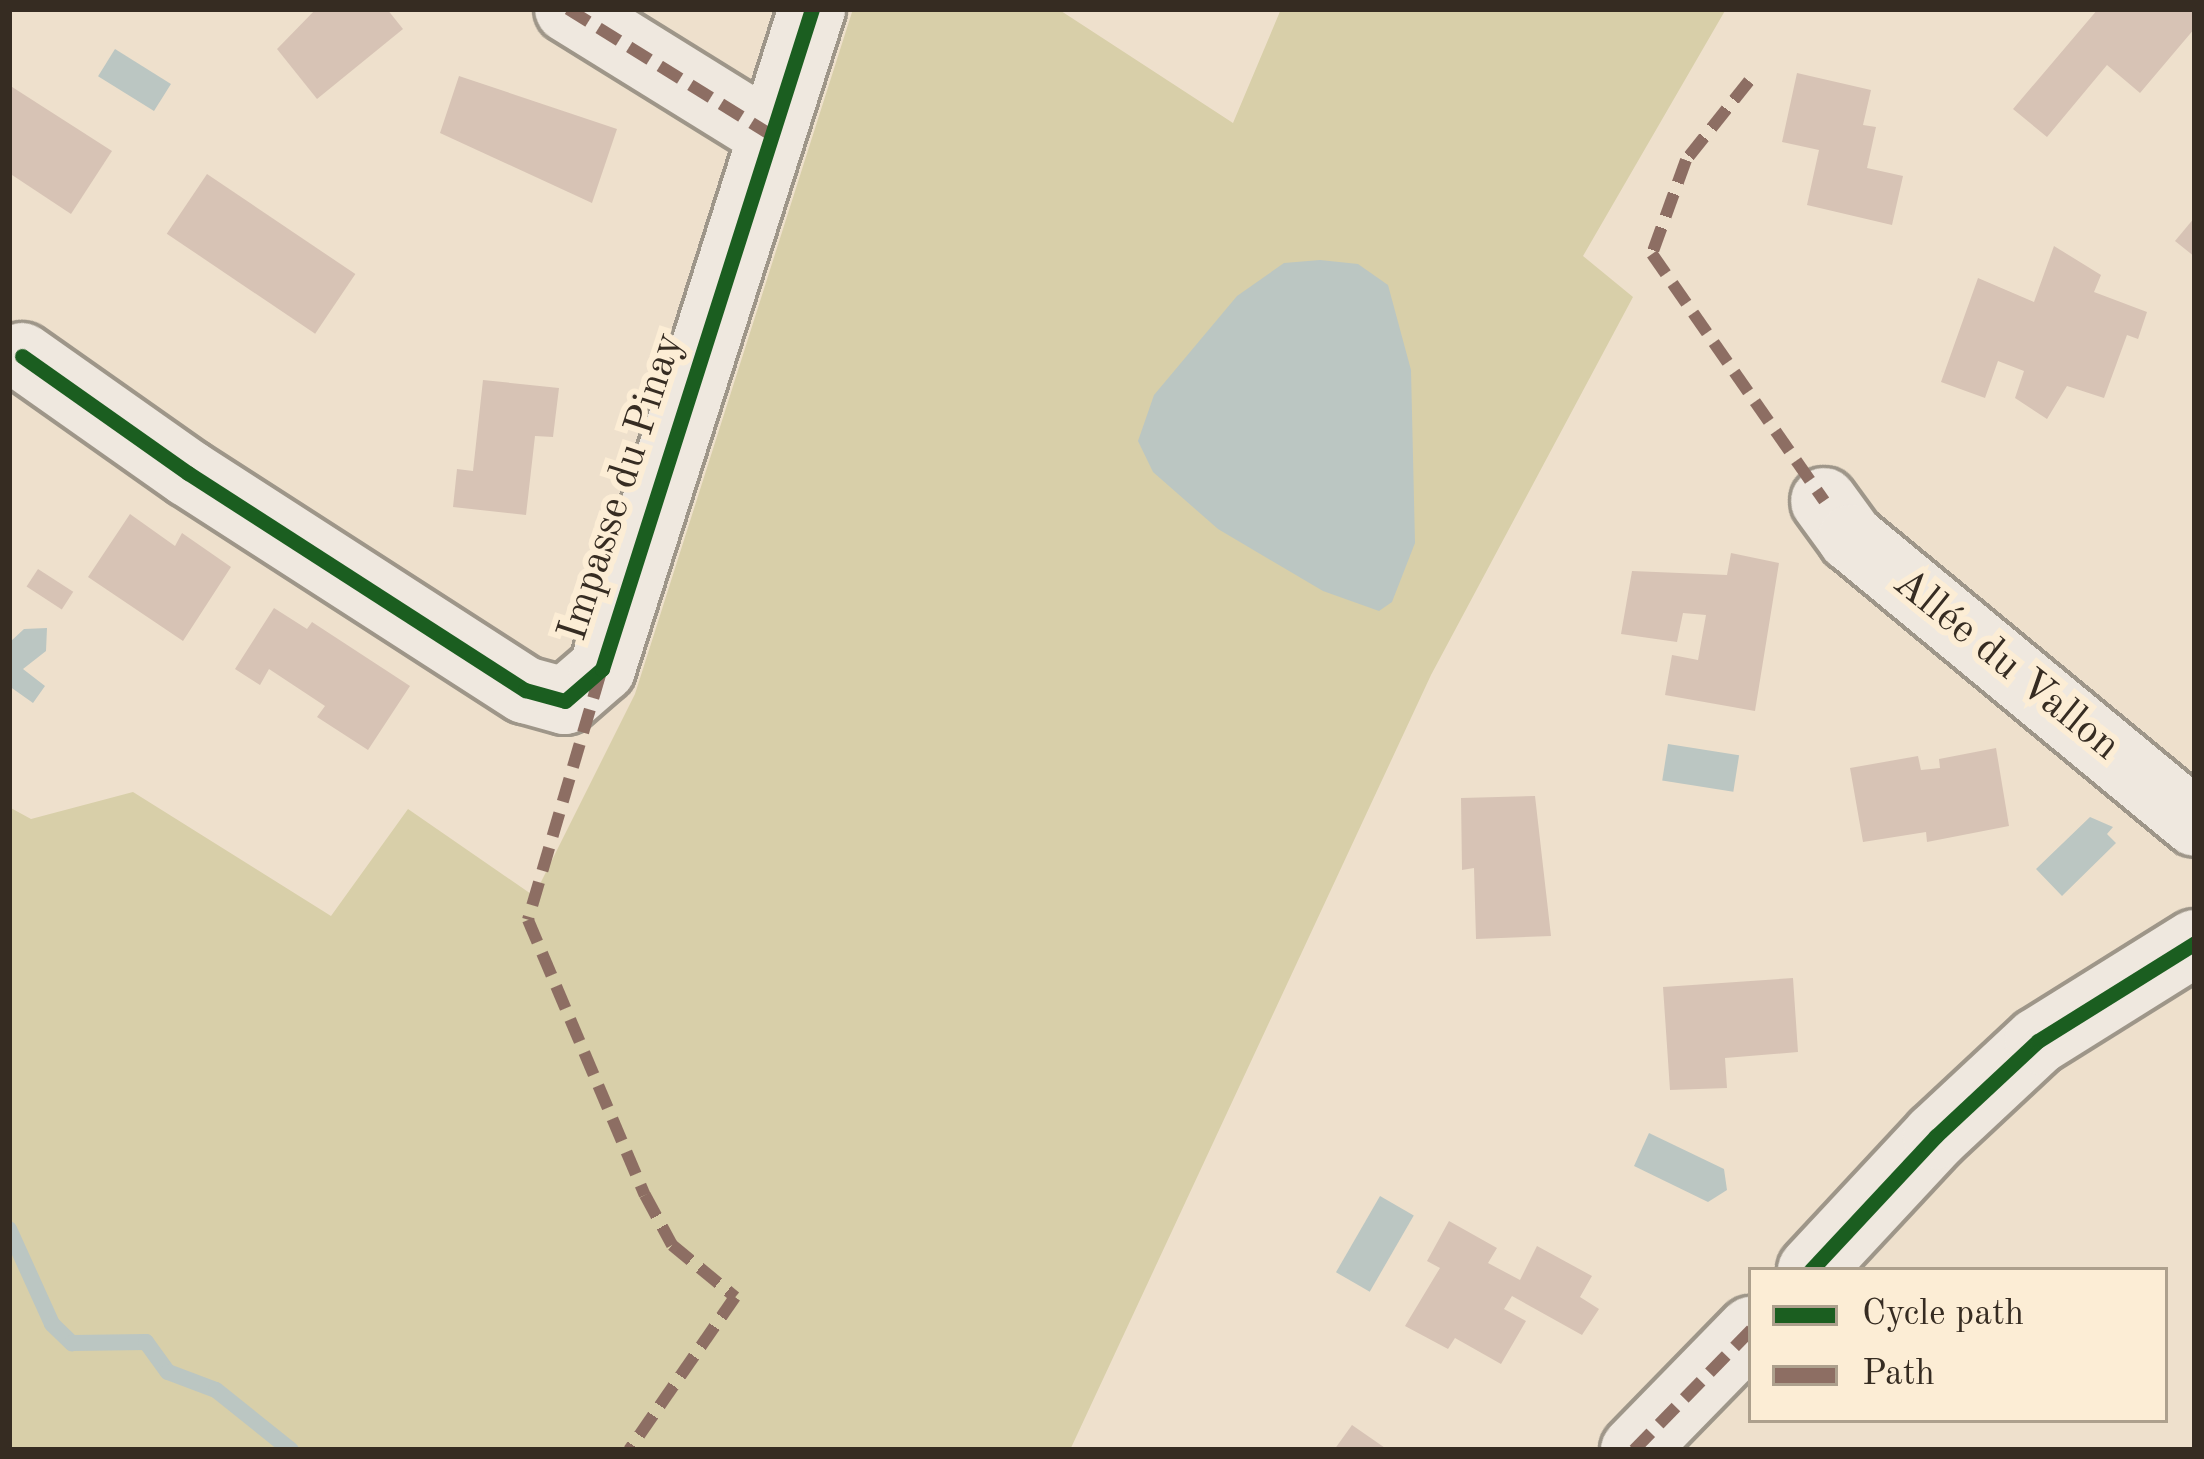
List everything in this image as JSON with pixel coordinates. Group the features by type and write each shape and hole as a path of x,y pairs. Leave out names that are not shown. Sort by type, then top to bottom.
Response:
{"street":[{"path":"568,9 768,133"},
{"name":"Impasse du Pinay","path":"22,356 188,473 525,690 565,701 602,669 768,133 812,9"},
{"name":"Allée du Vallon","path":"1824,501 1851,538 2195,823"},
{"path":"1814,1267 1936,1136 2038,1041 2195,943"},
{"path":"1634,1450 1748,1333"}],"shaded area":[{"path":"853,9 1058,9 1233,123 1281,9 1726,9 1583,256 1633,297 1431,675 1070,1450 9,1450 9,807 31,819 133,792 331,916 408,809 534,896 635,694"},
{"path":"115,49 171,84 154,111 98,76"},
{"path":"1284,263 1358,264 1388,285 1411,370 1415,543 1392,602 1379,611 1323,591 1218,529 1153,472 1138,441 1154,395 1237,296"},
{"path":"47,628 46,651 23,669 45,686 33,703 9,686 10,642 24,629"},
{"path":"1668,744 1739,755 1733,792 1662,781"},
{"path":"2090,817 2113,827 2107,834 2116,843 2062,896 2036,869"},
{"path":"1649,1133 1724,1169 1727,1190 1708,1202 1634,1166"},
{"path":"1380,1196 1414,1216 1370,1292 1336,1272"}],"building":[{"path":"316,9 387,9 403,29 317,99 277,49"},
{"path":"2098,9 2195,9 2195,28 2140,93 2107,65 2047,137 2013,109"},
{"path":"1797,73 1871,90 1863,125 1876,127 1867,168 1903,176 1892,225 1807,205 1819,150 1782,142"},
{"path":"459,76 617,129 592,203 440,133"},
{"path":"9,85 112,151 71,214 9,173"},
{"path":"207,174 355,274 315,334 167,234"},
{"path":"2195,217 2195,257 2175,241"},
{"path":"2054,246 2101,275 2094,292 2147,312 2138,339 2127,335 2104,398 2067,386 2047,419 2015,398 2024,371 1998,361 1985,398 1941,382 1978,278 2034,302"},
{"path":"483,380 559,388 553,437 535,436 526,515 453,507 457,469 473,471"},
{"path":"130,514 175,546 182,533 231,567 183,641 88,577"},
{"path":"1731,553 1779,563 1755,711 1665,695 1672,655 1698,660 1706,615 1683,613 1677,642 1621,634 1632,571 1727,575"},
{"path":"38,569 73,592 62,609 27,587"},
{"path":"274,608 307,629 312,622 410,686 368,750 317,717 325,706 269,669 260,685 235,669"},
{"path":"1996,748 2009,826 1927,842 1926,832 1863,842 1850,768 1918,756 1921,770 1940,768 1939,759"},
{"path":"1535,796 1551,936 1476,939 1474,868 1462,870 1461,798"},
{"path":"1793,978 1798,1052 1725,1058 1727,1088 1670,1090 1663,987"},
{"path":"1449,1221 1497,1248 1488,1263 1520,1280 1537,1246 1592,1276 1580,1297 1599,1309 1582,1335 1512,1296 1504,1309 1526,1321 1501,1364 1455,1338 1448,1349 1405,1326 1440,1268 1427,1261"},
{"path":"1352,1425 1388,1450 1334,1450"}],"waterway":[{"path":"9,1229 52,1324 72,1343 146,1342 168,1372 216,1390 291,1450"}],"marked path":[{"path":"568,9 768,133"},
{"path":"1749,81 1686,160 1652,254 1824,501"},
{"path":"600,675 528,920 645,1195 672,1245 735,1297 629,1450"},
{"path":"1634,1450 1748,1333"}],"cycle path":[{"path":"22,356 188,473 525,690 565,701 602,669 812,9"},
{"path":"1814,1267 1936,1136 2038,1041 2195,943"}]}
